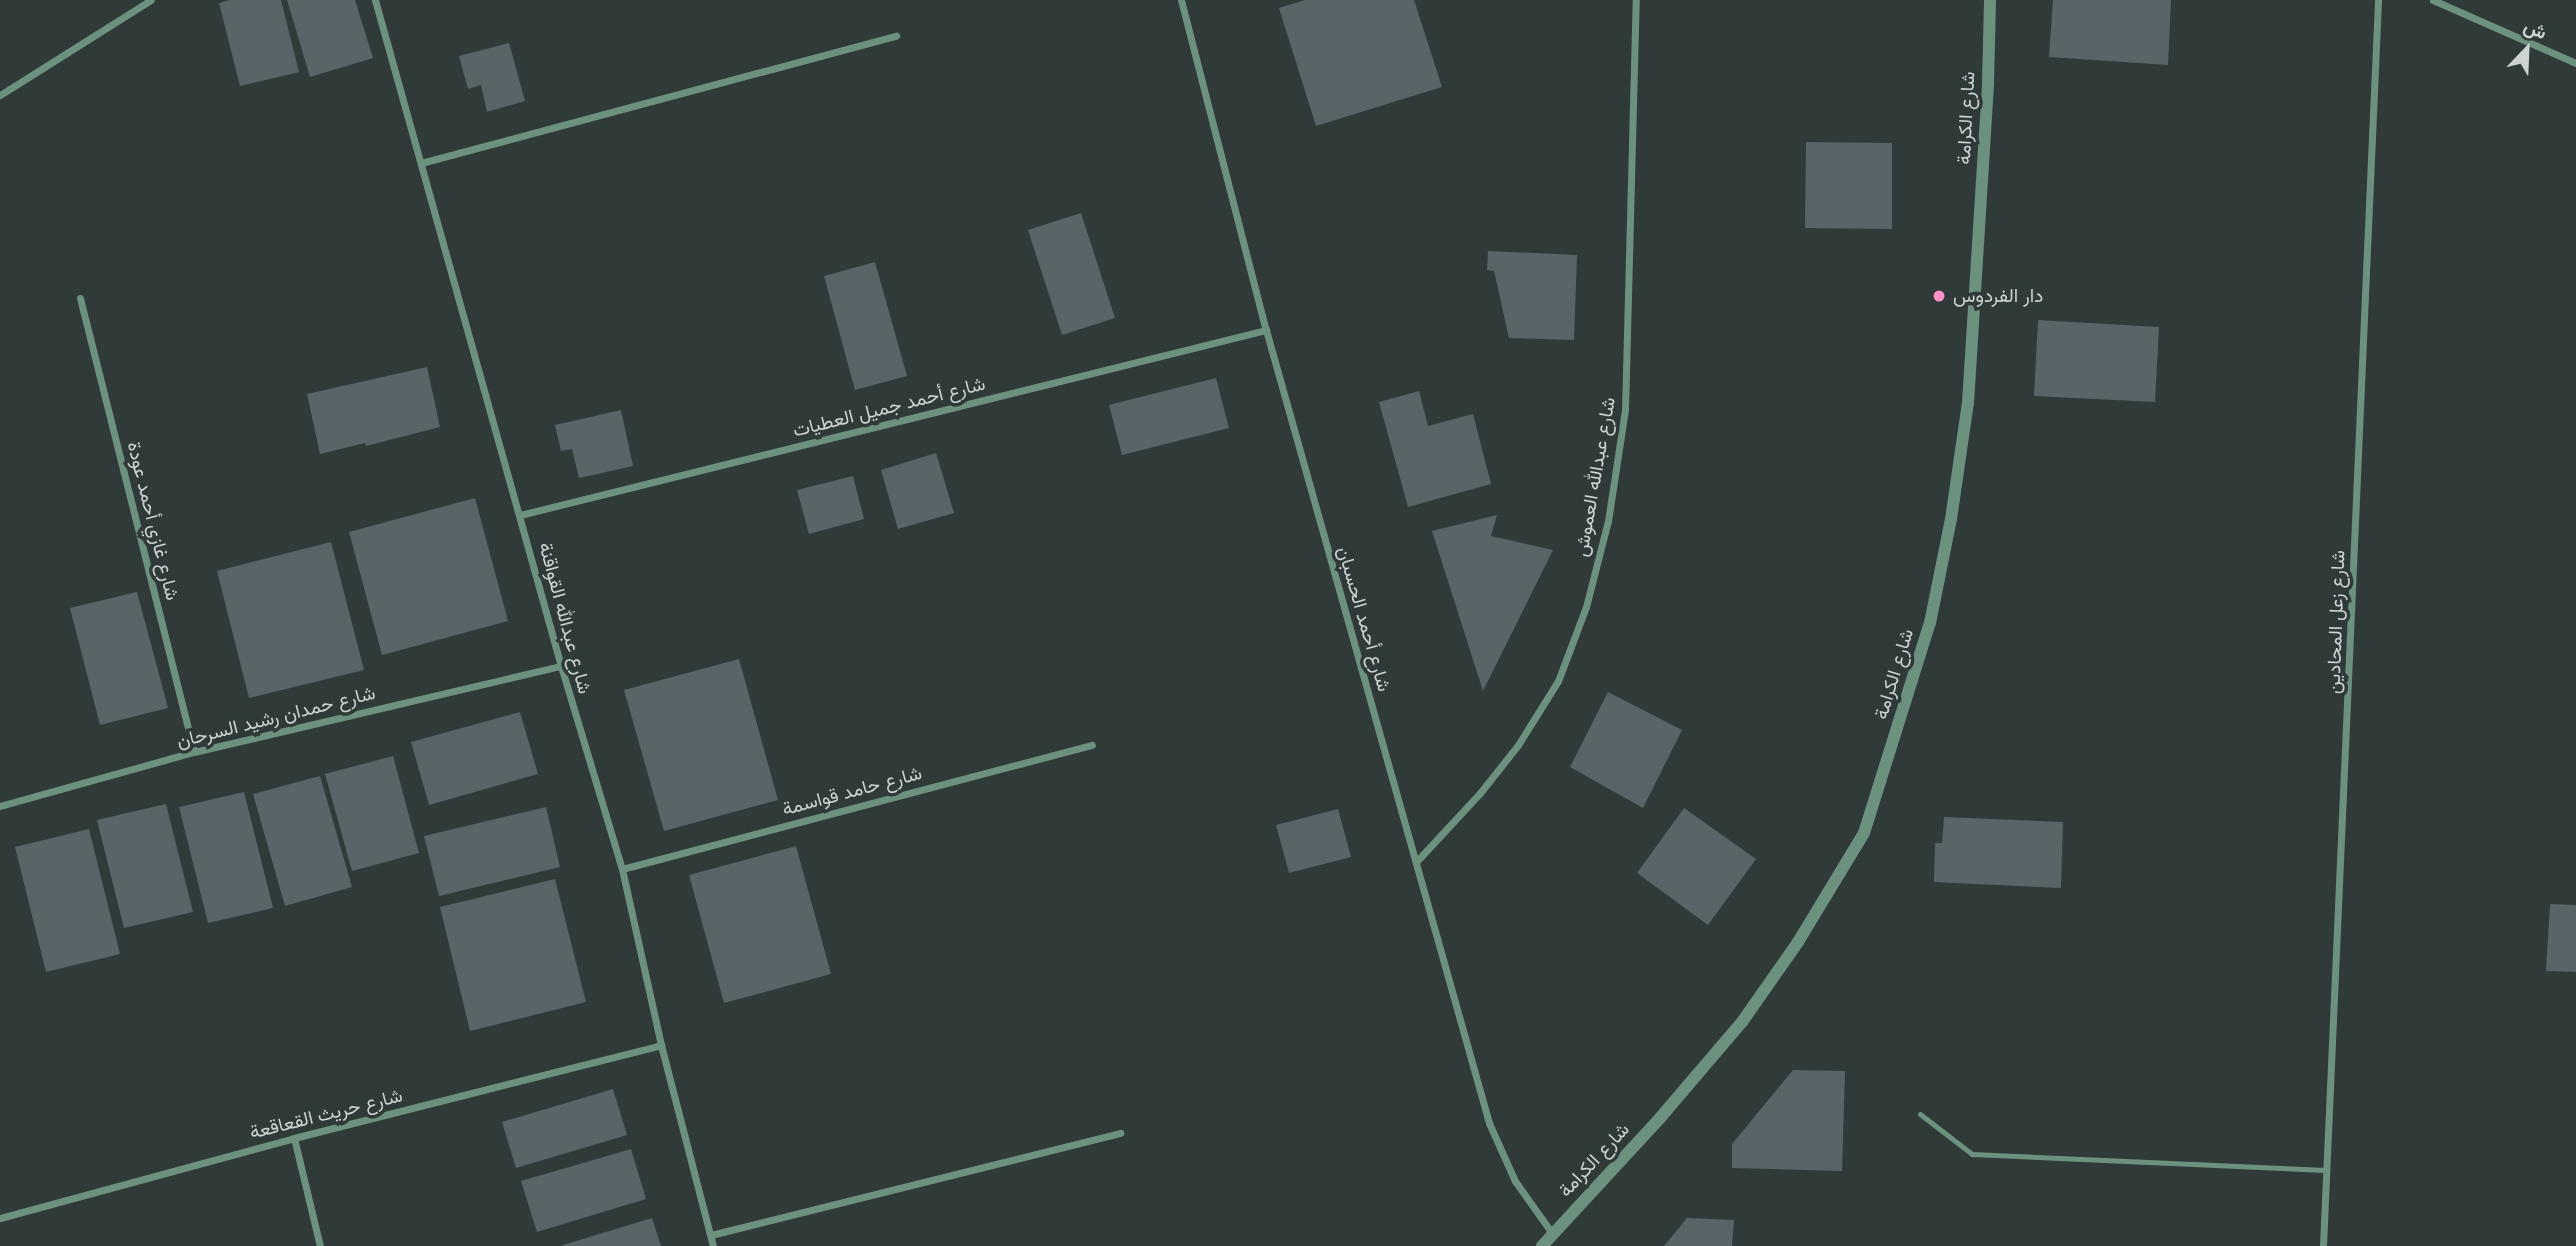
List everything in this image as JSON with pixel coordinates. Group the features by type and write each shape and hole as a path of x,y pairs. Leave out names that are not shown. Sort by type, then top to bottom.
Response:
{"street":[{"path":"0,95 151,0"},
{"name":"شارع عبدالله القواقنة","path":"375,0 561,666 622,869 662,1045 713,1246"},
{"name":"شارع أحمد الحسبان","path":"1181,0 1266,330 1489,1123 1515,1181 1552,1233"},
{"name":"شارع عبدالله العموش","path":"1416,862 1479,793 1518,745 1558,681 1589,594 1608,521 1625,410 1636,0"},
{"name":"شارع الكرامة","path":"1542,1246 1660,1118 1742,1022 1798,942 1864,833 1930,622 1951,519 1968,403 1988,83 1990,0"},
{"name":"شارع زعل المحادين","path":"2323,1246 2378,0"},
{"path":"2433,0 2576,63"},
{"path":"421,163 896,36"},
{"name":"شارع غازي أحمد عودة","path":"80,298 194,752"},
{"name":"شارع أحمد جميل العطيات","path":"520,515 1266,330"},
{"name":"شارع حمدان رشيد السرحان","path":"0,806 194,752 561,666"},
{"name":"شارع حامد قواسمة","path":"622,869 1092,745"},
{"name":"شارع حريث القعاقعة","path":"0,1218 294,1138 662,1045"},
{"path":"711,1235 1120,1133"},
{"path":"294,1138 320,1246"}],"lane":[{"path":"1920,1114 1972,1154 2326,1170"}],"building":[{"path":"230,0 281,0 299,72 240,86 219,3"},
{"path":"287,0 355,0 373,58 310,77"},
{"path":"1305,0 1414,0 1442,87 1316,126 1279,8"},
{"path":"2053,0 2171,0 2168,65 2049,57"},
{"path":"509,43 525,101 487,112 481,85 468,89 459,56"},
{"path":"1806,142 1892,143 1892,229 1805,228"},
{"path":"1081,213 1115,318 1062,335 1028,230"},
{"path":"1488,251 1577,255 1574,340 1509,338 1494,271 1487,270"},
{"path":"875,262 907,376 855,390 824,276"},
{"path":"2038,320 2159,327 2155,402 2034,396"},
{"path":"427,367 440,427 366,446 365,443 320,454 307,394"},
{"path":"1216,378 1229,428 1122,455 1109,405"},
{"path":"1419,391 1428,426 1473,414 1491,484 1408,507 1379,402"},
{"path":"621,410 633,466 579,478 572,449 561,451 555,425"},
{"path":"936,453 954,513 898,529 881,470"},
{"path":"853,476 864,519 809,534 797,490"},
{"path":"475,498 508,621 382,655 349,532"},
{"path":"1497,515 1491,536 1553,550 1483,691 1432,531"},
{"path":"331,542 364,670 249,698 217,571"},
{"path":"137,592 168,708 100,725 70,608"},
{"path":"739,659 778,800 664,831 624,690"},
{"path":"1608,692 1682,730 1643,808 1570,767"},
{"path":"520,712 538,774 429,805 411,742"},
{"path":"393,756 419,853 352,871 325,774"},
{"path":"320,776 352,887 285,906 253,794"},
{"path":"244,792 273,908 208,923 179,807"},
{"path":"166,804 193,912 124,928 97,820"},
{"path":"546,807 560,867 439,896 424,836"},
{"path":"1684,808 1756,859 1708,925 1637,873"},
{"path":"1338,809 1351,857 1289,873 1276,825"},
{"path":"1944,817 2063,822 2061,888 1934,882 1935,843 1942,843"},
{"path":"89,829 120,954 46,972 15,847"},
{"path":"796,846 831,974 724,1003 689,875"},
{"path":"555,879 586,1002 470,1031 440,907"},
{"path":"2550,904 2576,905 2576,972 2546,971"},
{"path":"1793,1070 1845,1071 1842,1171 1732,1168 1732,1144"},
{"path":"613,1089 627,1135 516,1168 502,1122"},
{"path":"631,1149 646,1199 537,1232 521,1181"},
{"path":"652,1218 661,1246 563,1246 563,1245"},
{"path":"1687,1218 1734,1220 1732,1246 1664,1246"}],"place":[{"name":"دار الفردوس","path":"1939,296"}]}
